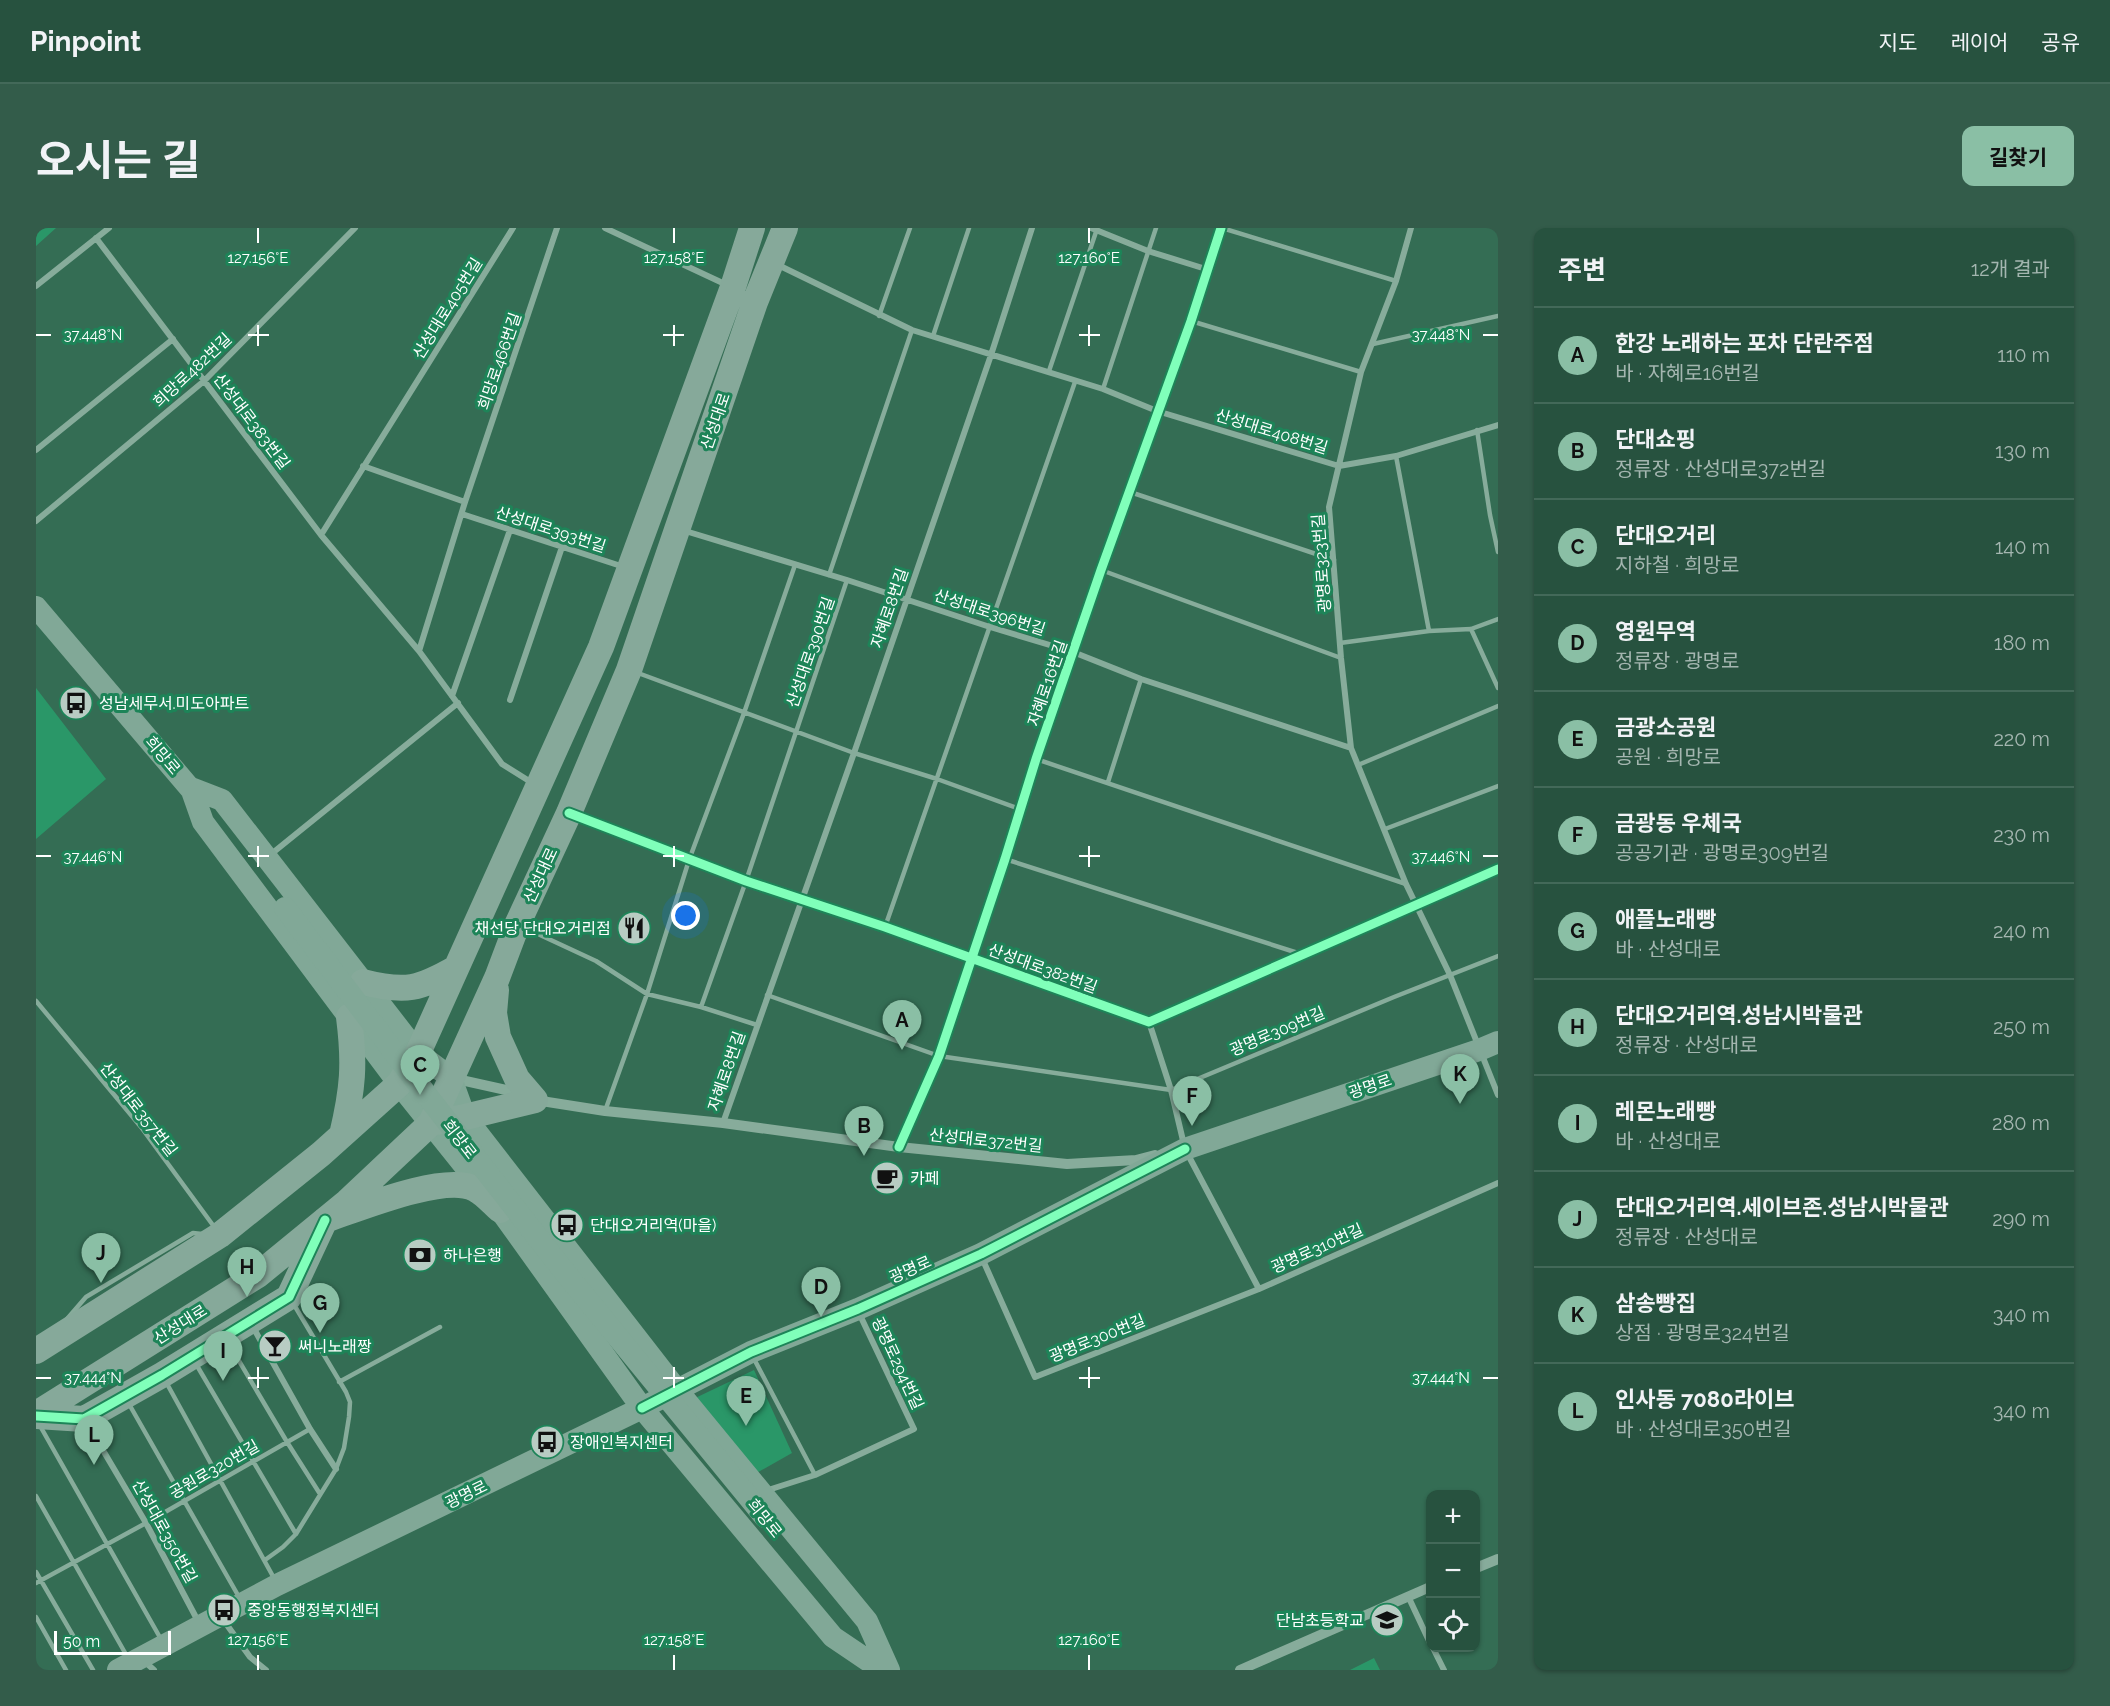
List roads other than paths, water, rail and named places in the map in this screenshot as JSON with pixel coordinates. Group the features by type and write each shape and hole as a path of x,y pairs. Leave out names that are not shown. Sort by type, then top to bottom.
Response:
{"main road":[{"name":"산성대로","path":"44,1343 220,1235 342,1135 399,1084 418,1053 601,647 733,287 752,228"},
{"name":"산성대로","path":"36,1417 258,1275 347,1202 431,1123 497,978 517,925 569,813 629,670 755,302 786,228"},
{"name":"희망로","path":"36,607 191,788 567,1275 888,1670"},
{"path":"191,788 222,800 418,1053 451,1078 465,1117 676,1390 867,1621 888,1670"},
{"path":"191,788 203,822 399,1084 500,1210 642,1408 833,1636 882,1670"},
{"path":"363,982 385,988 412,988 427,984 456,968"},
{"path":"431,1123 535,1100 517,1079 498,1037 494,1013 497,978"},
{"path":"342,1135 349,1107 354,1070 349,1017"},
{"name":"광명로","path":"136,1665 165,1646 277,1585 642,1408 751,1352 858,1309 981,1254 1185,1149 1489,1046"},
{"path":"36,1417 84,1419 162,1375 289,1297 325,1220 416,1190 447,1186 475,1188 500,1210"}],"street":[{"path":"36,286 109,228"},
{"name":"희망로482번길","path":"36,521 204,381 355,228"},
{"name":"산성대로405번길","path":"363,466 513,228"},
{"name":"희망로466번길","path":"420,651 465,502 557,228"},
{"path":"605,228 614,230 733,287"},
{"name":"자혜로8번길","path":"723,1123 854,753 991,355 1032,228"},
{"name":"자혜로16번길","path":"899,1146 939,1056 1036,759 1157,411 1209,270 1221,228"},
{"name":"광명로323번길","path":"1411,228 1396,281 1353,399 1340,466 1329,507 1341,658 1351,748 1406,884 1450,975 1489,1046 1498,1095"},
{"path":"1095,229 1148,251 1209,270"},
{"name":"산성대로383번길","path":"96,238 321,534 420,651 502,764 537,786"},
{"name":"산성대로408번길","path":"772,262 879,316 912,330 1049,371 1157,411 1340,466 1396,456 1498,425"},
{"path":"36,450 173,339"},
{"path":"321,534 363,466 465,502"},
{"name":"산성대로393번길","path":"462,514 631,569"},
{"name":"산성대로396번길","path":"678,529 1073,652 1141,679 1351,748"},
{"path":"452,696 510,530"},
{"path":"510,700 562,547"},
{"path":"267,858 458,703"},
{"name":"산성대로382번길","path":"569,813 746,881 885,927 1149,1022"},
{"path":"1185,1149 1171,1090 1149,1022 1498,869"},
{"name":"산성대로372번길","path":"451,1078 506,1090 535,1100 605,1111 1067,1164 1136,1160 1185,1149"},
{"name":"광명로310번길","path":"1185,1149 1259,1289 1498,1183"},
{"name":"광명로300번길","path":"981,1254 1035,1377 1259,1289"},
{"name":"광명로294번길","path":"858,1309 914,1429"},
{"path":"250,1322 310,1429 336,1469"},
{"name":"산성대로350번길","path":"84,1419 146,1523 210,1621 266,1670"},
{"name":"희망로","path":"761,1492 815,1475 914,1429"},
{"path":"1480,1566 1498,1559"},
{"path":"1240,1670 1426,1589"},
{"path":"1408,1596 1426,1633"},
{"path":"1435,1652 1444,1670"}],"lane":[{"path":"879,316 910,228"},
{"path":"933,336 969,228"},
{"path":"1102,389 1156,228"},
{"name":"자혜로16번길","path":"1221,228 1396,281"},
{"path":"1049,371 1095,229"},
{"path":"1372,344 1498,316"},
{"path":"1191,321 1361,372"},
{"path":"829,575 912,330"},
{"path":"885,927 1075,381"},
{"path":"1477,430 1498,552"},
{"path":"1396,456 1430,631"},
{"path":"1130,492 1334,560"},
{"path":"1490,515 1498,512"},
{"path":"605,1111 647,994 689,860 744,713 795,565"},
{"path":"1101,570 1341,658"},
{"name":"산성대로390번길","path":"796,732 847,580"},
{"path":"1340,643 1430,631 1471,629 1498,619"},
{"path":"1471,629 1498,688"},
{"name":"산성대로390번길","path":"629,670 854,753 937,779 1020,810"},
{"path":"1108,782 1141,679"},
{"path":"1358,765 1498,706"},
{"path":"701,1006 796,732"},
{"path":"1036,759 1406,884"},
{"path":"1384,829 1498,786"},
{"path":"1005,859 1301,954"},
{"path":"517,925 596,961 647,994 701,1006 757,1024"},
{"path":"1450,975 1498,956"},
{"name":"광명로309번길","path":"1171,1090 1450,975"},
{"path":"767,995 939,1056 1171,1090"},
{"name":"산성대로357번길","path":"36,1001 141,1127 220,1235"},
{"path":"63,1322 86,1297 193,1233 220,1235"},
{"path":"265,1560 296,1534 336,1469 345,1448 350,1402 289,1297"},
{"path":"339,1382 440,1327"},
{"path":"225,1337 286,1442 320,1494"},
{"path":"751,1352 815,1475"},
{"name":"산성대로","path":"192,1357 296,1534"},
{"path":"162,1375 277,1585"},
{"path":"124,1396 243,1604"},
{"path":"36,1417 165,1646"},
{"name":"공원로320번길","path":"38,1581 146,1523 310,1429"},
{"path":"36,1496 74,1562"},
{"name":"광명로","path":"74,1562 136,1665"},
{"path":"36,1572 38,1581 93,1670"},
{"path":"36,1617 66,1670"}],"place":[{"name":"성남세무서.미도아파트","path":"76,703"},
{"name":"채선당 단대오거리점","path":"634,928"},
{"name":"한강 노래하는 포차 단란주점","path":"902,1050"},
{"name":"단대오거리","path":"420,1095"},
{"name":"삼송빵집","path":"1460,1104"},
{"name":"금광동 우체국","path":"1192,1126"},
{"name":"단대쇼핑","path":"864,1156"},
{"name":"카페","path":"887,1178"},
{"name":"단대오거리역(마을)","path":"567,1225"},
{"name":"하나은행","path":"420,1255"},
{"name":"단대오거리역.세이브존.성남시박물관","path":"101,1283"},
{"name":"단대오거리역.성남시박물관","path":"247,1297"},
{"name":"영원무역","path":"821,1317"},
{"name":"애플노래빵","path":"320,1333"},
{"name":"써니노래짱","path":"275,1346"},
{"name":"레몬노래빵","path":"223,1381"},
{"name":"금광소공원","path":"746,1426"},
{"name":"장애인복지센터","path":"547,1442"},
{"name":"인사동 7080라이브","path":"94,1465"},
{"name":"중앙동행정복지센터","path":"224,1610"},
{"name":"단남초등학교","path":"1387,1620"}]}
